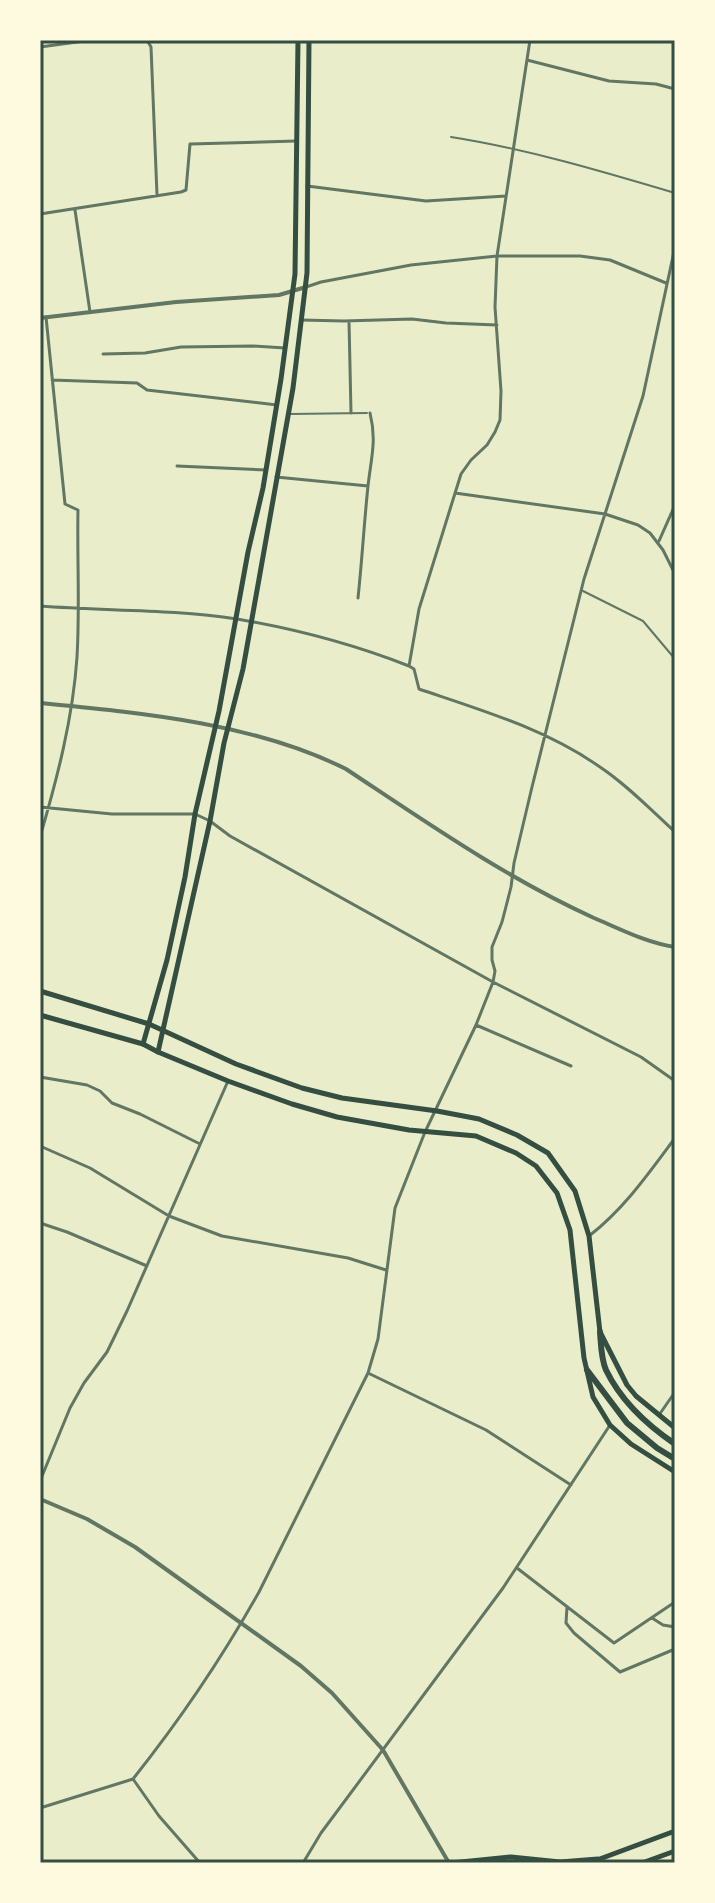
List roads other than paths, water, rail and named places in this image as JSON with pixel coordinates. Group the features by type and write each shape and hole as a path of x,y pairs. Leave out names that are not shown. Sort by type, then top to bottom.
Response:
{"highway":[{"path":"600,1332 605,1368 642,1419 675,1444"},
{"path":"587,1370 627,1423 675,1459"}],"main road":[{"path":"143,1044 167,960 185,877 277,405 295,274 298,40"},
{"path":"158,1052 210,821 227,730 243,669 289,414 306,287 309,40"},
{"path":"40,991 149,1024 236,1064 302,1088 342,1098 479,1119 517,1135 548,1153 575,1191 589,1236 600,1332 627,1385 675,1428"},
{"path":"40,1015 143,1044 228,1081 292,1104 337,1117 425,1132 476,1136 516,1153 536,1166 557,1193 570,1230 584,1358 593,1397 610,1425 631,1444 675,1472"},
{"path":"587,1863 675,1831"},
{"path":"642,1863 675,1851"},
{"path":"450,1863 511,1857 560,1862 598,1859"}],"street":[{"path":"40,47 92,40"},
{"path":"147,40 151,47 157,196"},
{"path":"409,666 419,609 461,474 487,445 500,420 495,307 497,256 530,40"},
{"path":"527,60 609,81 656,84 675,89"},
{"path":"40,214 186,190 190,144 296,141"},
{"path":"307,186 426,201 506,196"},
{"path":"74,209 90,312"},
{"path":"40,1808 133,1779 174,1727 259,1592 368,1373 378,1339 395,1208 425,1132 493,982 492,947 511,887 581,590 643,396 675,247"},
{"path":"40,837 71,706 79,609 78,510 65,504 43,318 176,302 279,295 321,282 411,265 497,256 580,256 610,260 666,283"},
{"path":"301,320 412,319 497,325"},
{"path":"349,321 351,413"},
{"path":"103,354 145,353 181,347 285,348"},
{"path":"52,380 137,383 147,390 277,405"},
{"path":"358,598 374,443 370,413"},
{"path":"177,466 266,470"},
{"path":"276,477 368,486"},
{"path":"455,493 605,514 638,525 658,543 675,574"},
{"path":"658,543 675,505"},
{"path":"40,606 235,619 307,632 376,653 414,669 419,689 545,735 576,751 603,769 675,832"},
{"path":"40,703 123,711 215,727 285,743 321,756 551,898 607,923 675,947"},
{"path":"40,807 112,814 195,814 493,982 641,1057 675,1081"},
{"path":"476,1025 571,1066"},
{"path":"40,1077 87,1085 100,1091 112,1103 201,1144"},
{"path":"40,1481 70,1408 107,1352 127,1311 228,1081"},
{"path":"589,1236 608,1222 632,1195 675,1138"},
{"path":"40,1146 90,1168 169,1216 222,1236 348,1258 386,1270"},
{"path":"40,1223 147,1266"},
{"path":"368,1373 486,1430 571,1485"},
{"path":"659,1415 675,1392"},
{"path":"303,1863 321,1833 516,1568 610,1425"},
{"path":"40,1499 87,1519 135,1547 301,1666 332,1693 383,1750 450,1863"},
{"path":"516,1568 614,1643 675,1602"},
{"path":"567,1607 566,1623 574,1633 620,1672 675,1649"},
{"path":"652,1618 663,1625 675,1627"},
{"path":"133,1779 159,1816 200,1863"}],"lane":[{"path":"451,137 495,144 675,193"},
{"path":"289,414 370,413"},
{"path":"581,590 643,621 675,659"}]}
